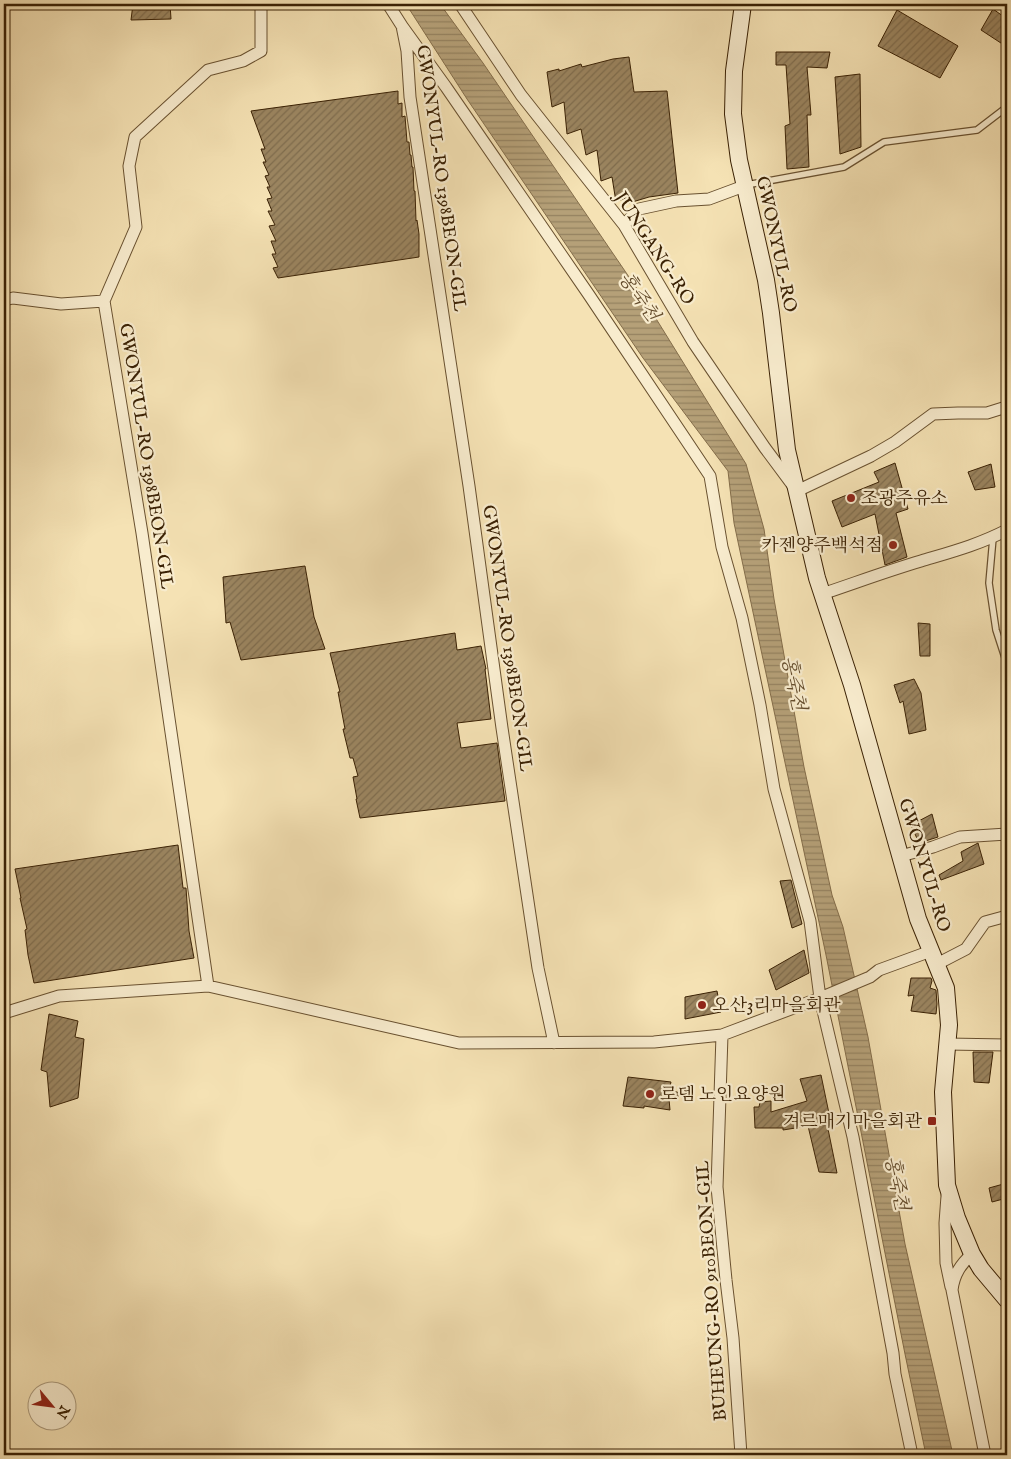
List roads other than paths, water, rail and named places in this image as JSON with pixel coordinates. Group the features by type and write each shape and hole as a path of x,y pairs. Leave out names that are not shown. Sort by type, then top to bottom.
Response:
{"main road":[{"name":"GWONYUL-RO","path":"743,4 734,71 734,114 744,186 766,280 777,357 786,450 822,594 852,685 918,919 948,997 949,1025 943,1092 947,1185 972,1254 1007,1300"}],"street":[{"path":"4,300 13,298 61,304 104,301 136,227 129,166 135,137 208,70 244,61 261,51 261,4"},
{"name":"GWONYUL-RO 1398BEON-GIL","path":"388,4 402,26 406,51 410,97 470,486 502,728 538,968 554,1043"},
{"name":"JUNGANG-RO","path":"460,4 521,96 624,225 693,342 765,448 797,491"},
{"path":"402,26 589,295 710,476 722,547 742,618 758,695 774,789 810,921 820,998 853,1138 893,1353 895,1374 912,1455"},
{"path":"624,225 639,209 676,201 709,199 744,186"},
{"name":"GWONYUL-RO 1398BEON-GIL","path":"104,301 142,532 208,986"},
{"path":"797,491 871,456 895,442 933,414 987,413 1005,407"},
{"path":"822,594 920,561 963,550 1007,530"},
{"path":"901,856 960,838 1007,834"},
{"path":"4,1013 59,996 208,986 459,1043 654,1042 722,1035 820,998 870,977 879,970 966,949 984,922 1007,916"},
{"name":"BUHEUNG-RO 910BEON-GIL","path":"722,1035 717,1187 733,1338 741,1455"},
{"path":"947,1044 1007,1045"},
{"path":"947,1185 945,1223 946,1263 985,1455"},
{"path":"952,1290 957,1270 972,1254"}],"lane":[{"path":"744,186 844,167 884,142 977,130 1007,107"},
{"path":"992,538 989,583 996,630 1007,664"}],"water":[{"name":"홍죽천","path":"406,4 440,4 483,63 642,296 746,464 764,529 774,599 804,767 832,895 843,927 868,1037 905,1244 953,1455 926,1455 826,955 734,523 728,471 643,358 467,99"}],"place":[{"name":"조광주유소","path":"851,498"},
{"name":"카젠양주백석점","path":"893,545"},
{"name":"오산3리마을회관","path":"702,1005"},
{"name":"로뎀 노인요양원","path":"650,1094"},
{"name":"겨르매기마을회관","path":"932,1121"}]}
